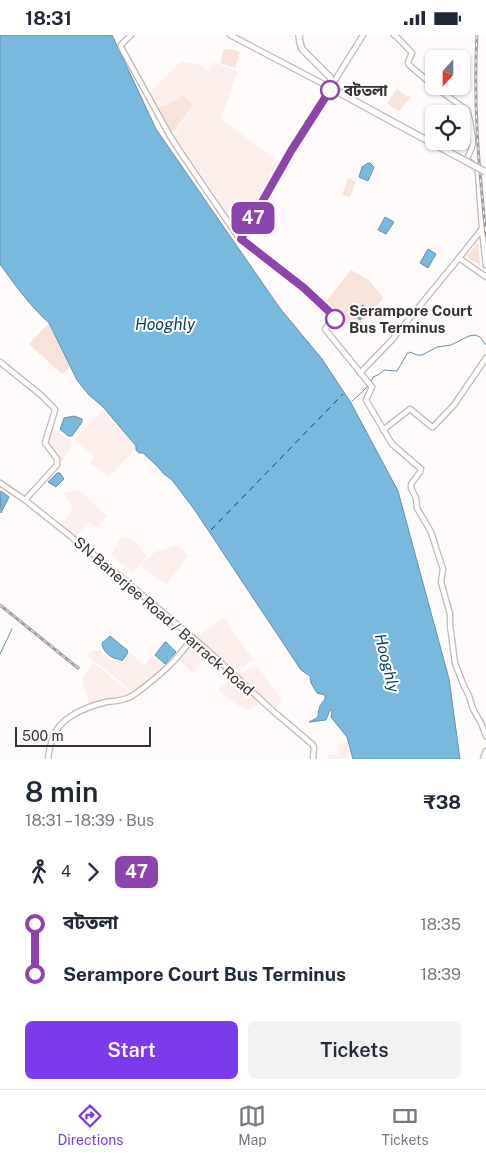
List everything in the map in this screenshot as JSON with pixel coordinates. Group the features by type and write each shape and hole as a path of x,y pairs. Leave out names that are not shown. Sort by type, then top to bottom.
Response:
{"main road":[{"path":"299,35 302,49 330,77 332,82 330,89 486,172"}],"street":[{"path":"132,35 120,47 170,136 241,239 304,288 335,318 325,329 372,387 366,400 392,444 421,470 411,484 411,488 416,498 417,508 431,532 443,569 441,582 450,614 455,665 486,736"},
{"path":"230,35 330,89"},
{"path":"241,239 291,151 363,35"},
{"path":"394,35 412,53 408,62 409,65 436,88 468,111 472,147 467,159 477,170 481,183 482,229 486,265"},
{"path":"360,373 391,341 482,229"},
{"path":"459,258 486,277"},
{"path":"383,430 410,409 434,427 454,405 486,358"},
{"path":"0,362 46,400 55,410 45,443 57,459 57,465 24,500"},
{"name":"SN Banerjee Road / Barrack Road","path":"0,483 103,562 193,638 312,744 314,759"},
{"path":"48,759 53,737 64,720 95,705 126,700 172,663 193,638"},
{"path":"483,759 486,751"}],"shaded area":[{"path":"224,49 240,52 235,68 220,63"},
{"path":"180,62 201,66 209,73 213,62 238,71 221,119 278,161 241,229 222,214 217,197 172,138 199,100 171,137 148,94"},
{"path":"397,89 411,97 399,111 387,103"},
{"path":"183,95 193,105 172,132 158,108 175,101"},
{"path":"348,178 356,182 350,197 342,195"},
{"path":"478,242 480,265 466,257"},
{"path":"351,270 369,280 383,298 358,328 351,327 323,305"},
{"path":"49,323 70,367 62,374 29,344"},
{"path":"103,410 135,446 135,449 109,477 97,467 90,465 94,457 74,440"},
{"path":"50,428 54,428 73,442 62,462 46,442"},
{"path":"78,489 107,516 98,528 90,522 74,538 60,527 73,509 64,493"},
{"path":"122,536 131,538 147,556 133,573 111,555"},
{"path":"177,545 189,555 166,585 141,566 157,551"},
{"path":"225,617 253,659 235,674 194,639"},
{"path":"193,641 209,654 193,673 178,659"},
{"path":"95,650 100,651 114,662 118,660 123,663 130,653 144,665 154,655 166,666 134,693 87,655"},
{"path":"94,663 133,695 125,699 90,706 83,684 83,676"},
{"path":"256,664 282,701 273,710 238,676"},
{"path":"234,676 261,702 245,710 227,698 218,689"},
{"path":"347,742 350,753 347,755 349,759 328,759 328,755 339,754 338,746 341,743"}],"water":[{"name":"Hooghly","path":"0,35 112,35 156,129 279,307 322,359 351,403 398,491 449,679 460,759 353,759 347,737 331,717 332,711 330,710 326,720 309,722 318,716 320,705 325,699 325,695 317,693 311,683 310,676 301,670 194,509 172,480 143,453 139,453 136,450 136,446 77,380 49,323 29,302 0,264"},
{"path":"368,163 374,167 368,181 359,177 362,167"},
{"path":"385,217 394,222 386,234 378,230"},
{"path":"428,249 436,254 428,268 420,263"},
{"path":"363,305 368,311 360,320 353,314"},
{"path":"74,416 82,419 82,422 72,436 68,436 60,429 64,418"},
{"path":"57,473 60,473 64,479 56,487 48,482"},
{"path":"0,492 9,497 1,513"},
{"path":"110,636 127,650 128,653 122,661 110,656 103,648 102,643"},
{"path":"165,642 176,652 165,664 155,655"}],"waterway":[{"path":"371,382 373,377 384,370 397,371 410,352 422,355 437,347 451,345 475,335 480,337 486,345"},
{"path":"352,401 368,386"},
{"path":"0,654 12,629"}],"ferry route":[{"path":"211,530 343,394"}],"railway":[{"path":"477,35 476,110 486,235"},
{"path":"0,605 78,668"}],"bus line":[{"name":"47","path":"330,90 291,151 241,239 242,242 304,288 335,319"}],"place":[{"name":"বটতলা","path":"330,90"},
{"name":"Serampore Court Bus Terminus","path":"335,319"}]}
